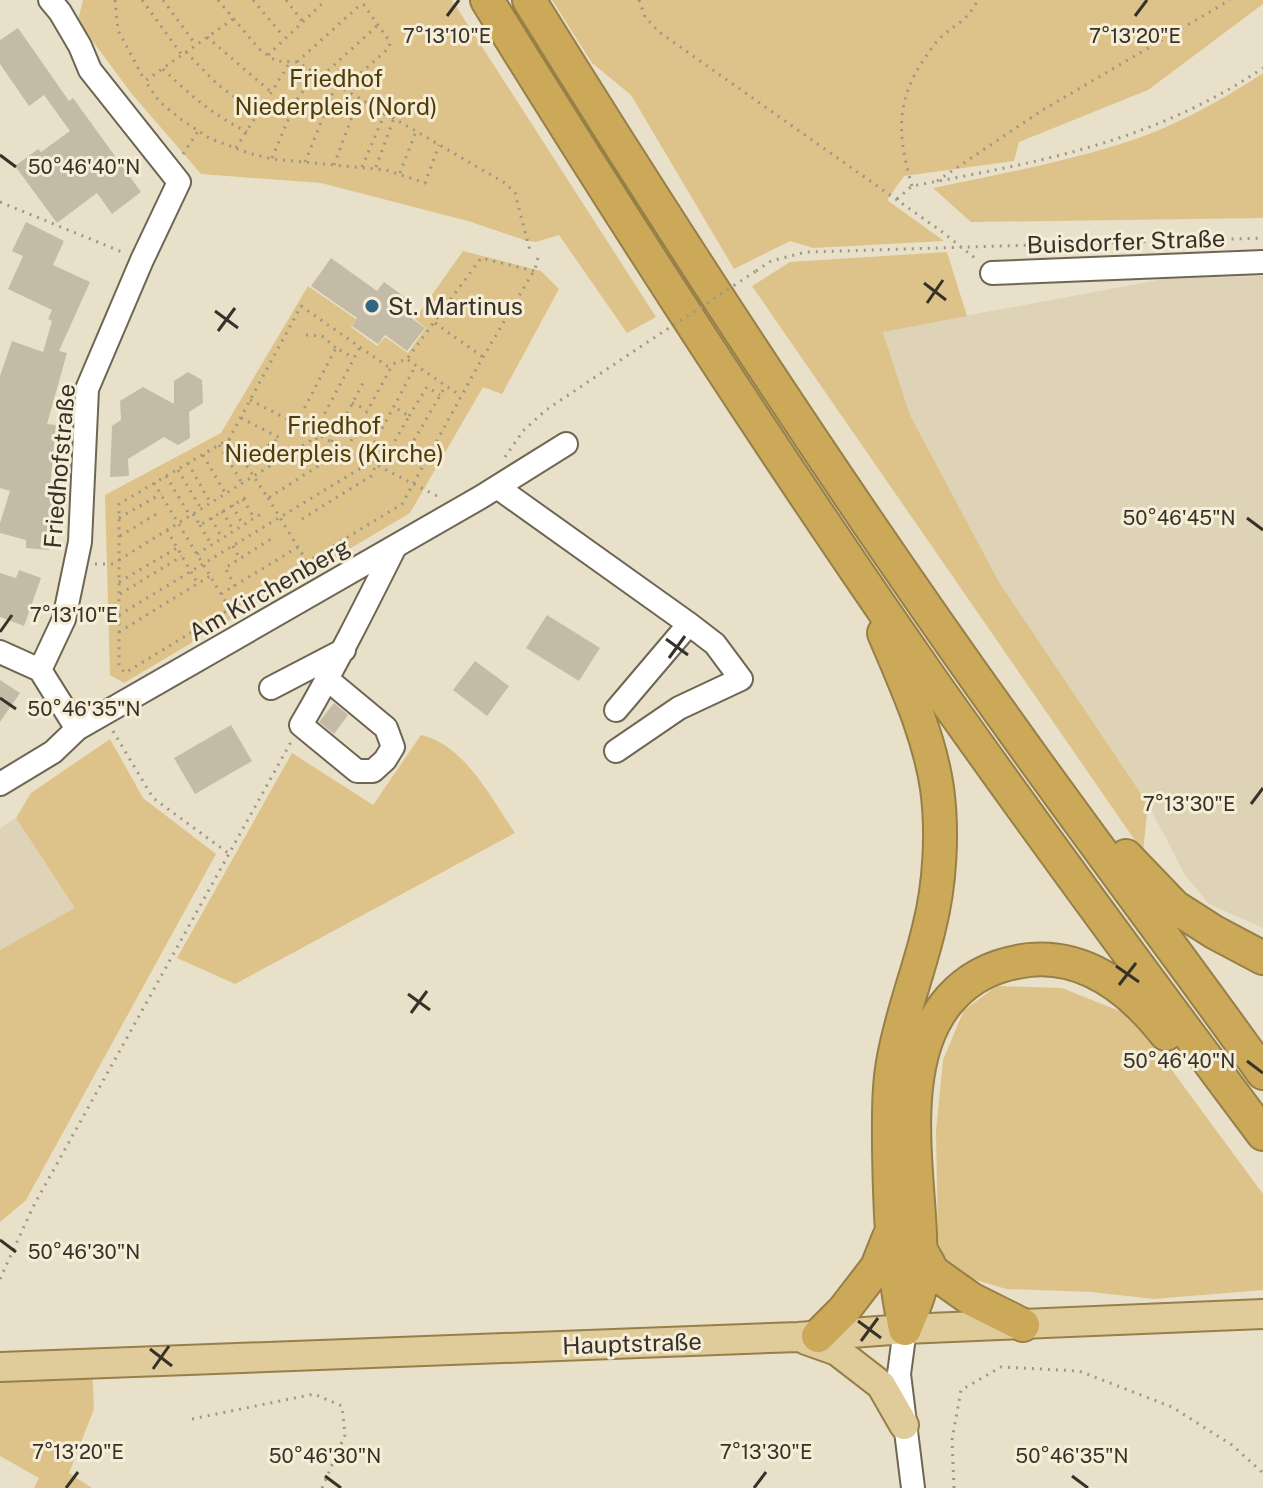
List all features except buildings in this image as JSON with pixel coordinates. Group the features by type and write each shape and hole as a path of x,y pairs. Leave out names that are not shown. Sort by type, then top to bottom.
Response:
{"highway":[{"path":"487,0 605,191 860,574 938,688 1261,1132"},
{"path":"529,0 634,169 787,404 1018,739 1263,1073"},
{"path":"860,574 923,729 937,789 938,854 930,926 893,1060 889,1098 890,1234 905,1329"},
{"path":"1018,739 1046,755 1111,840 1175,907 1263,958"},
{"path":"905,1329 920,1289 915,1104 918,1068 925,1038 941,1009 960,987 982,972 1011,962 1043,959 1073,962 1107,978 1145,1006 1217,1099 1261,1132"},
{"path":"808,1336 844,1310 877,1267 890,1234"},
{"path":"920,1248 933,1272 971,1299 1023,1325"}],"main road":[{"name":"Hauptstraße","path":"0,1367 808,1336 1263,1314"},
{"path":"808,1336 837,1351 881,1385 904,1425"}],"street":[{"path":"50,0 80,46 90,70 174,174"},
{"name":"Friedhofstraße","path":"40,670 64,619 80,542 87,389 142,260 174,174"},
{"name":"Buisdorfer Straße","path":"992,273 1263,262"},
{"name":"Am Kirchenberg","path":"0,784 53,752 77,729 395,547 566,444"},
{"path":"497,487 715,644 741,679 679,708 616,751"},
{"path":"327,679 386,728 393,747 373,771 357,771 301,725 327,679 345,650 395,547"},
{"path":"616,710 689,624"},
{"path":"271,688 345,650"},
{"path":"0,652 40,670 77,729"},
{"path":"905,1329 899,1374 913,1488"}],"path":[{"path":"115,0 121,38 145,81 169,110 209,138 272,159 375,169 425,183 439,145"},
{"path":"142,0 184,54 258,115"},
{"path":"163,0 196,45"},
{"path":"218,0 259,49 276,61 297,62 505,183 515,193 530,251"},
{"path":"253,0 285,38"},
{"path":"286,0 303,22"},
{"path":"318,0 321,5"},
{"path":"268,55 326,0"},
{"path":"639,0 645,17 659,32 960,246"},
{"path":"912,186 901,143 902,108 913,80 935,44 965,19 978,0"},
{"path":"936,182 1041,111 1230,0"},
{"path":"297,62 360,5 364,5 390,42 389,48 344,89"},
{"path":"145,81 233,19"},
{"path":"321,76 378,25"},
{"path":"207,37 272,92"},
{"path":"236,148 291,61"},
{"path":"897,199 912,186 1072,153 1123,138 1183,115 1263,68"},
{"path":"163,69 208,110 247,132"},
{"path":"272,159 296,101 316,73"},
{"path":"305,162 336,85"},
{"path":"334,165 359,98"},
{"path":"362,167 385,113"},
{"path":"375,169 394,118"},
{"path":"174,174 182,155 199,130"},
{"path":"400,174 416,131"},
{"path":"0,202 142,260"},
{"path":"503,459 523,431 546,410 771,261 806,252 1263,238"},
{"path":"534,271 481,258 407,359 387,366 301,306 229,439 119,504 119,666 125,673 402,504 534,271 539,254"},
{"path":"435,323 483,357"},
{"path":"306,335 322,336 354,358"},
{"path":"119,560 310,441 360,347"},
{"path":"296,424 336,348"},
{"path":"407,359 461,396"},
{"path":"346,450 393,364"},
{"path":"119,615 361,468 416,365"},
{"path":"332,442 365,379"},
{"path":"402,461 446,385"},
{"path":"387,455 427,387 440,395"},
{"path":"250,400 448,501 456,511"},
{"path":"352,403 367,411"},
{"path":"394,407 409,416"},
{"path":"241,418 280,438 254,454"},
{"path":"268,498 323,463 315,433"},
{"path":"229,439 307,562"},
{"path":"219,445 243,483"},
{"path":"203,455 225,493"},
{"path":"188,463 210,503"},
{"path":"302,519 371,476 376,465"},
{"path":"178,470 201,508"},
{"path":"166,476 211,544"},
{"path":"154,483 230,609"},
{"path":"119,518 161,494"},
{"path":"200,525 250,495"},
{"path":"243,499 254,517"},
{"path":"232,505 243,525"},
{"path":"222,511 234,531"},
{"path":"119,537 158,513"},
{"path":"197,554 261,514"},
{"path":"211,518 222,538"},
{"path":"167,530 198,584"},
{"path":"235,586 225,568 271,539"},
{"path":"233,546 240,559"},
{"path":"221,594 298,547"},
{"path":"119,582 177,548"},
{"path":"119,595 182,556"},
{"path":"119,632 210,576"},
{"path":"103,714 153,798 228,853"},
{"path":"0,1279 33,1207 301,725"},
{"path":"954,1488 952,1440 961,1390 1001,1367 1079,1371 1172,1407 1232,1445 1263,1473"},
{"path":"192,1419 314,1394 342,1406 345,1435 322,1488"}],"shaded area":[{"path":"1263,276 1263,928 1209,904 1185,875 1148,804 999,582 910,415 883,331 1164,279"},
{"path":"16,818 76,908 0,950 0,828"}],"green space":[{"name":"Friedhof Niederpleis (Nord)","path":"83,0 452,0 656,317 627,333 559,235 536,242 527,241 468,221 321,183 201,174 131,93 78,21"},
{"path":"552,0 1263,0 1263,4 1148,90 1019,142 1014,161 904,176 887,200 944,241 813,248 790,241 734,269 631,95 592,63"},
{"path":"1263,73 1263,218 971,222 933,188 1047,164 1133,140 1191,115"},
{"name":"Friedhof Niederpleis (Kirche)","path":"463,251 541,271 559,289 502,394 483,387 410,513 124,683 110,675 105,495 221,433 308,286 356,319 351,327 377,346 385,337 408,353 426,328 415,319"},
{"path":"947,252 967,316 883,332 910,415 999,582 1148,804 1143,852 752,286 790,262"},
{"path":"421,735 437,741 464,761 515,833 235,984 177,958 292,753 373,805"},
{"path":"110,739 143,798 216,854 26,1200 0,1222 0,950 75,908 16,818 31,793"},
{"path":"997,986 1062,988 1132,1016 1263,1194 1263,1290 1154,1299 1091,1292 1006,1289 973,1279 948,1265 938,1242 936,1131 943,1060 964,1010"},
{"path":"92,1366 94,1409 69,1473 92,1488 34,1488 39,1478 0,1456 0,1369"}],"place":[{"name":"St. Martinus","path":"372,306"}]}
